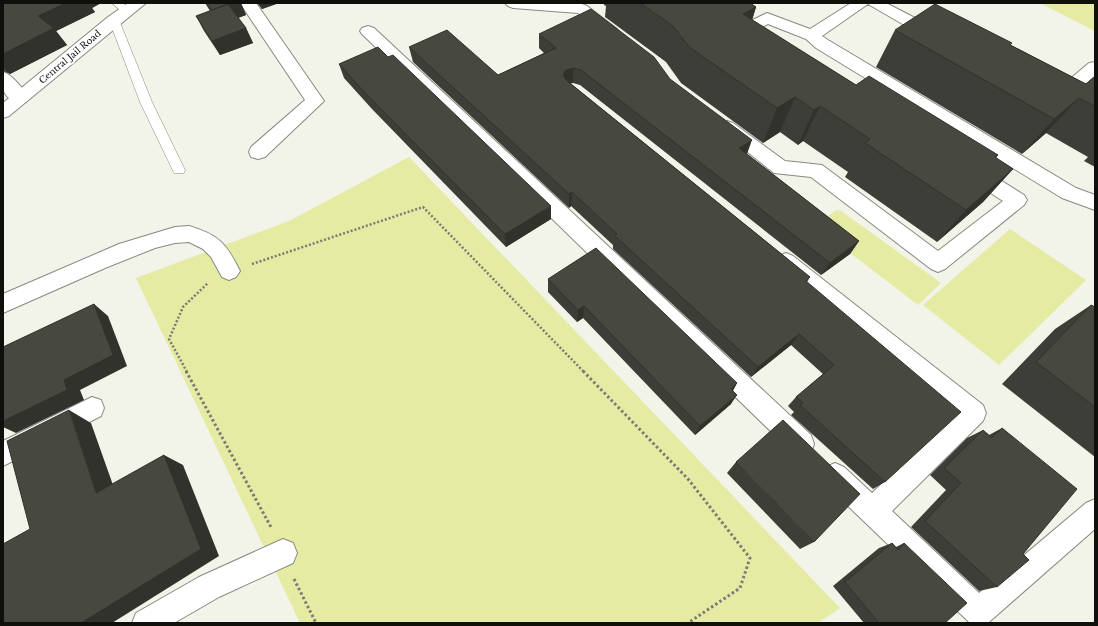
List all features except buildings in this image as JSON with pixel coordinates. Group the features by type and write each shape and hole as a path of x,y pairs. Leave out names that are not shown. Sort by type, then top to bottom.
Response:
{"street":[{"path":"248,3 315,101 258,152"},
{"path":"513,3 588,6 624,40"},
{"path":"812,35 861,3"},
{"path":"875,3 952,45"},
{"name":"Central Jail Road","path":"3,112 124,9"},
{"path":"748,29 767,18 812,35 822,44 1069,193 1095,203"},
{"path":"368,31 873,512 973,617 1095,512"},
{"path":"1042,95 1054,97 1064,93 1095,67"},
{"path":"3,78 20,98"},
{"path":"712,116 781,168 815,170 938,263 1017,200 956,162"},
{"path":"3,304 148,241 187,234 215,245 229,271"},
{"path":"770,249 974,413 873,512"},
{"path":"3,454 92,408"},
{"path":"146,623 209,587 283,553"}],"lane":[{"path":"124,9 146,102 179,170"}],"path":[{"path":"269,524 169,338 182,308 216,275 423,207 688,479 750,558 740,588 688,623"}],"green space":[{"path":"1040,3 1095,3 1095,31"},
{"path":"409,157 840,608 818,623 300,623 136,278 289,221"},
{"path":"836,210 841,211 941,283 918,305 815,226"},
{"path":"1010,229 1086,280 999,365 923,305"}]}
